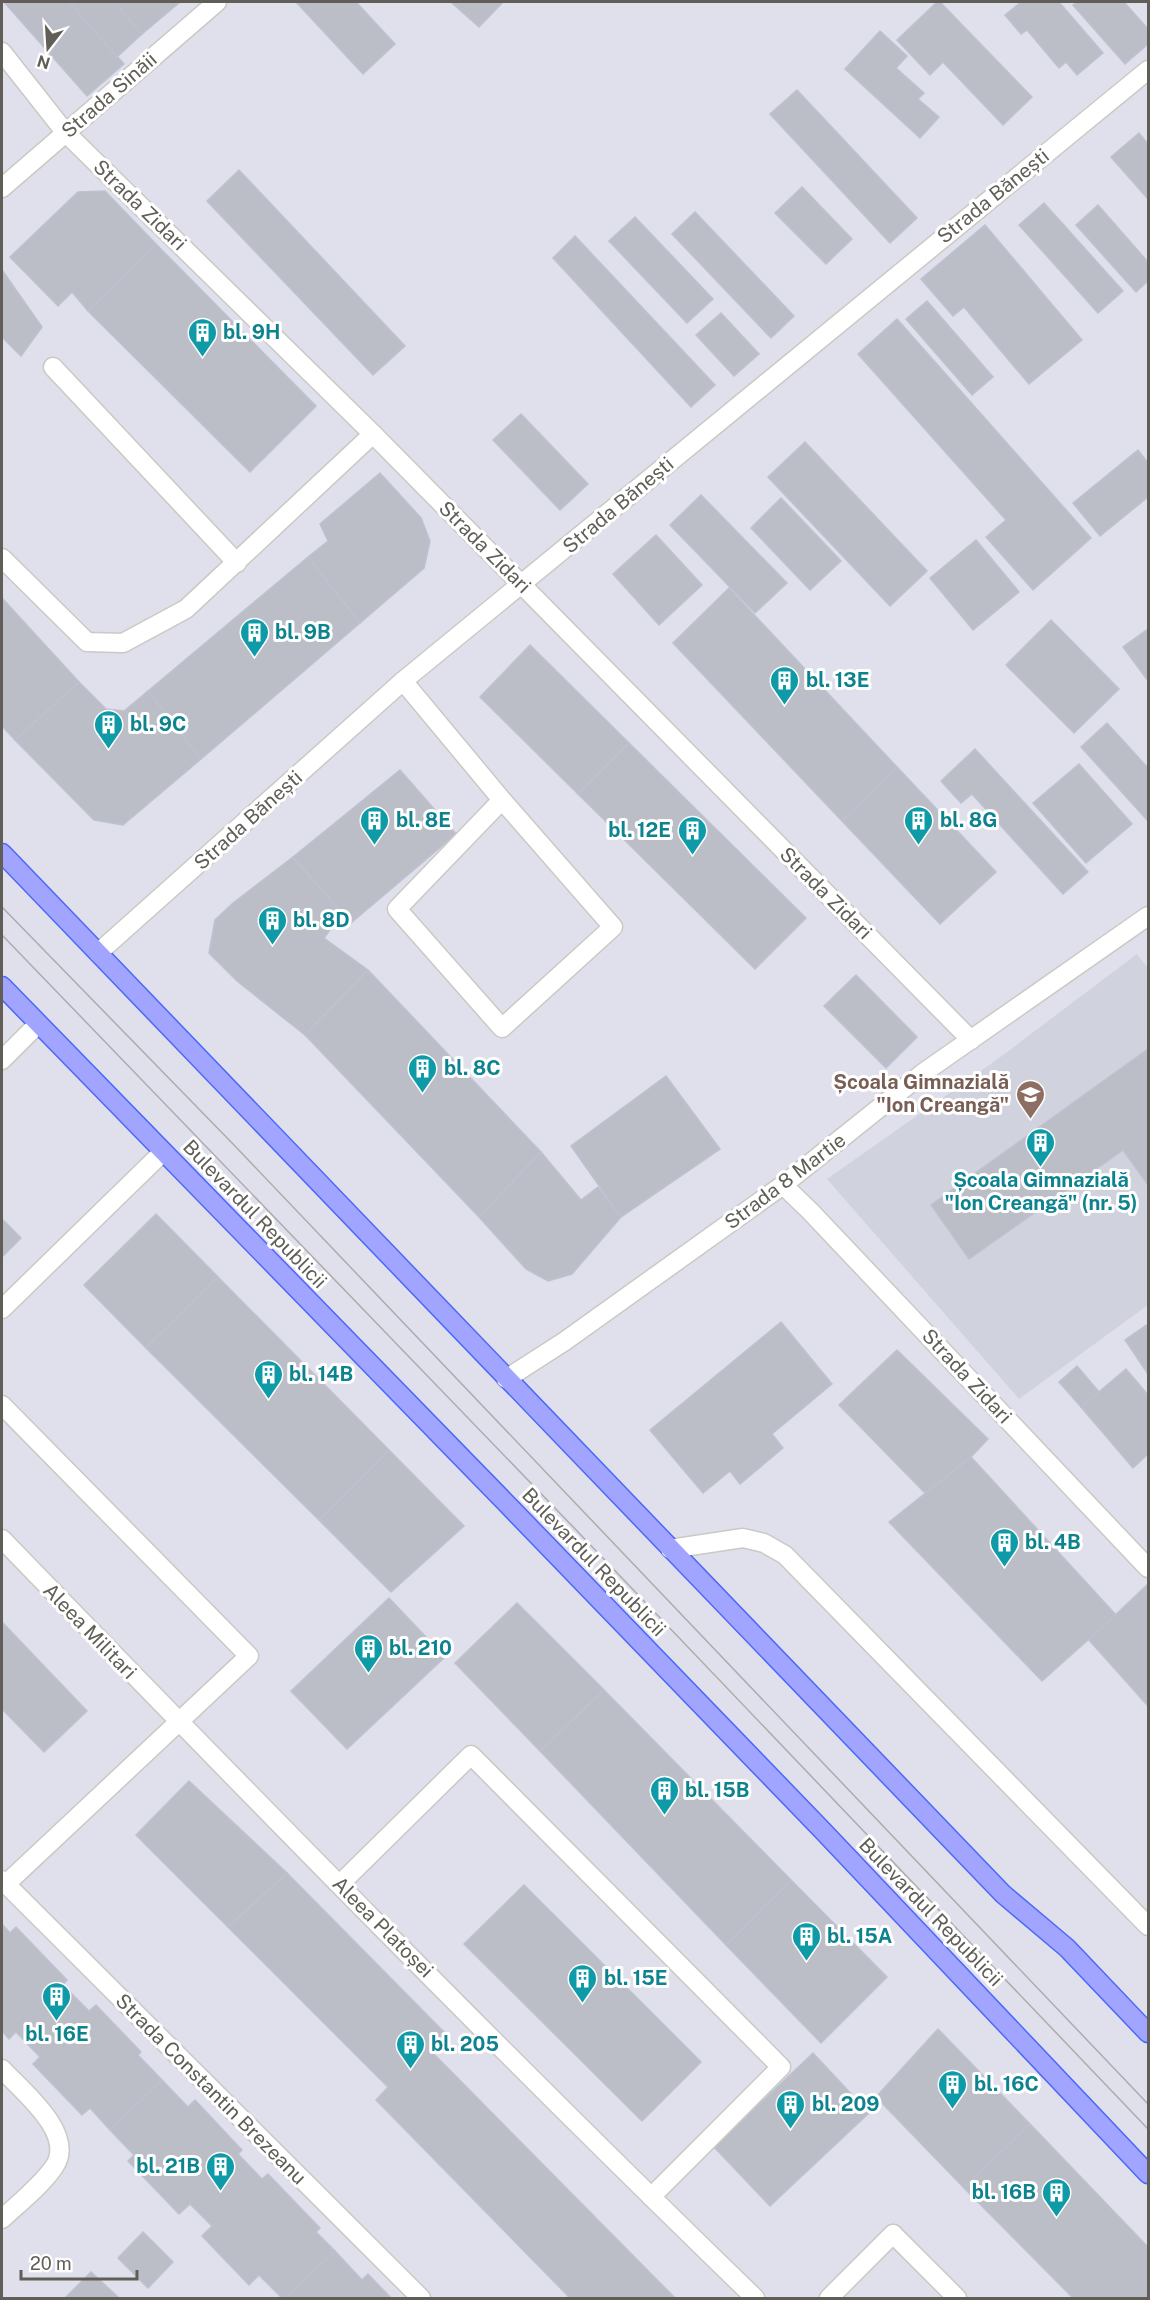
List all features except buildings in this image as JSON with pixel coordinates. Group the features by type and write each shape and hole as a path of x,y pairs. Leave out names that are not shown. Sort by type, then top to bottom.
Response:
{"main road":[{"path":"2,853 1003,1894 1067,1948 1149,2033"},
{"name":"Bulevardul Republicii","path":"2,986 823,1831 1149,2174"}],"street":[{"name":"Strada Sinăii","path":"2,188 217,2"},
{"name":"Strada Zidari","path":"2,52 65,132 373,434 971,1040"},
{"name":"Strada Bănești","path":"98,953 403,681 1149,70"},
{"path":"53,367 237,562"},
{"path":"2,558 87,642 123,643 186,609 373,434"},
{"path":"403,681 502,800 613,927 502,1028 398,909 502,800"},
{"name":"Strada 8 Martie","path":"506,1379 565,1341 783,1185 923,1073 1149,916"},
{"path":"2,1060 38,1024"},
{"path":"2,1309 163,1152"},
{"name":"Strada Zidari","path":"783,1185 810,1210 1147,1563"},
{"path":"2,1405 249,1656 4,1882"},
{"path":"670,1549 743,1538 764,1543 785,1555 1149,1926"},
{"name":"Aleea Militari","path":"2,1539 179,1722"},
{"name":"Aleea Platoșei","path":"179,1722 754,2298"},
{"path":"340,1884 471,1755 781,2067 651,2197"},
{"name":"Strada Constantin Brezeanu","path":"4,1882 421,2298"},
{"path":"2,2069 51,2123 58,2138 60,2150 56,2165 2,2219"},
{"path":"829,2298 893,2234 957,2298"}],"shaded area":[{"name":"Școala Gimnazială \"Ion Creangă\"","path":"1137,954 1148,968 1148,1305 1019,1399 827,1179 995,1061"}],"tram line":[{"path":"2,907 234,1145 1148,2104"},
{"path":"2,935 579,1533 1148,2129"}],"place":[{"name":"bl. 9H","path":"202,358"},
{"name":"bl. 9B","path":"254,658"},
{"name":"bl. 13E","path":"785,706"},
{"name":"bl. 9C","path":"109,750"},
{"name":"bl. 8E","path":"375,846"},
{"name":"bl. 8G","path":"919,846"},
{"name":"bl. 12E","path":"692,856"},
{"name":"bl. 8D","path":"272,946"},
{"name":"bl. 8C","path":"423,1094"},
{"name":"Școala Gimnazială \"Ion Creangă\"","path":"1030,1120"},
{"name":"Școala Gimnazială \"Ion Creangă\" (nr. 5)","path":"1041,1168"},
{"name":"bl. 14B","path":"268,1400"},
{"name":"bl. 4B","path":"1004,1568"},
{"name":"bl. 210","path":"368,1674"},
{"name":"bl. 15B","path":"664,1816"},
{"name":"bl. 15A","path":"806,1962"},
{"name":"bl. 15E","path":"583,2004"},
{"name":"bl. 16E","path":"57,2022"},
{"name":"bl. 205","path":"410,2070"},
{"name":"bl. 16C","path":"953,2110"},
{"name":"bl. 209","path":"791,2130"},
{"name":"bl. 21B","path":"221,2192"},
{"name":"bl. 16B","path":"1057,2218"}]}
